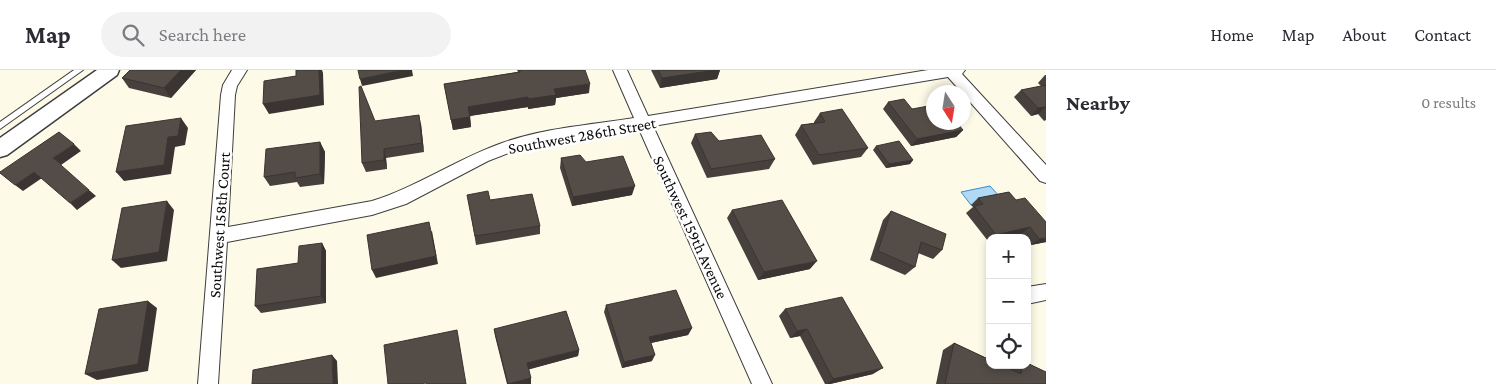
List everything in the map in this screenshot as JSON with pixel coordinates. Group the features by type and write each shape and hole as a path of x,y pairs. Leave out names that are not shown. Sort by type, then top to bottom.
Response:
{"street":[{"path":"0,149 110,70"},
{"name":"Southwest 158th Court","path":"208,384 228,95 230,85 240,70"},
{"name":"Southwest 159th Avenue","path":"620,70 762,384"},
{"path":"955,71 1046,176"},
{"name":"Southwest 286th Street","path":"218,236 372,208 400,199 482,157 508,147 532,141 955,71"},
{"path":"1031,295 1046,292"}],"lane":[{"path":"0,126 79,70"}],"water":[{"path":"990,186 1001,198 971,205 961,192"}],"building":[{"path":"130,70 181,70 164,88 122,78"},
{"path":"296,70 319,70 320,95 263,104 264,81 296,76"},
{"path":"358,70 402,70 360,79"},
{"path":"520,70 585,70 590,84 554,89 556,95 528,99 528,97 468,107 470,117 451,120 444,84 520,72"},
{"path":"658,70 716,70 662,78"},
{"path":"1046,85 1046,107 1038,108 1021,90"},
{"path":"361,86 375,121 419,115 422,143 384,149 384,160 362,163 359,87"},
{"path":"904,99 912,109 926,106 926,130 963,130 917,139 888,102"},
{"path":"842,109 868,148 819,155 801,125 825,122 820,113"},
{"path":"181,118 178,136 168,137 164,165 116,172 126,126"},
{"path":"59,132 74,144 53,158 89,190 70,203 34,172 15,185 0,173 0,172"},
{"path":"711,132 719,141 761,135 775,159 711,169 695,134"},
{"path":"899,141 913,160 889,164 876,146"},
{"path":"320,142 320,174 295,178 295,172 264,177 266,149"},
{"path":"580,155 586,162 623,156 635,186 573,197 561,158"},
{"path":"488,191 490,200 532,194 540,226 475,236 467,195"},
{"path":"1009,192 1016,200 1025,198 1046,222 1046,238 1039,239 1030,227 995,234 974,206 983,204 978,198"},
{"path":"782,200 817,261 764,272 732,210"},
{"path":"167,201 159,252 112,260 122,208"},
{"path":"891,211 946,234 942,250 921,242 915,267 878,251"},
{"path":"429,222 436,256 372,270 367,235"},
{"path":"322,243 321,296 255,306 257,269 298,263 299,246"},
{"path":"676,290 692,328 649,337 655,355 624,362 606,305"},
{"path":"842,297 883,368 833,379 807,329 797,331 785,309"},
{"path":"148,301 138,364 85,374 99,309"},
{"path":"566,311 579,350 527,363 531,378 508,384 494,329"},
{"path":"457,330 466,384 388,384 384,345"},
{"path":"954,343 986,358 986,369 1010,369 1021,374 1022,369 1031,369 1031,365 1046,372 1046,384 945,384"},
{"path":"332,355 333,384 252,384 253,370"}]}
